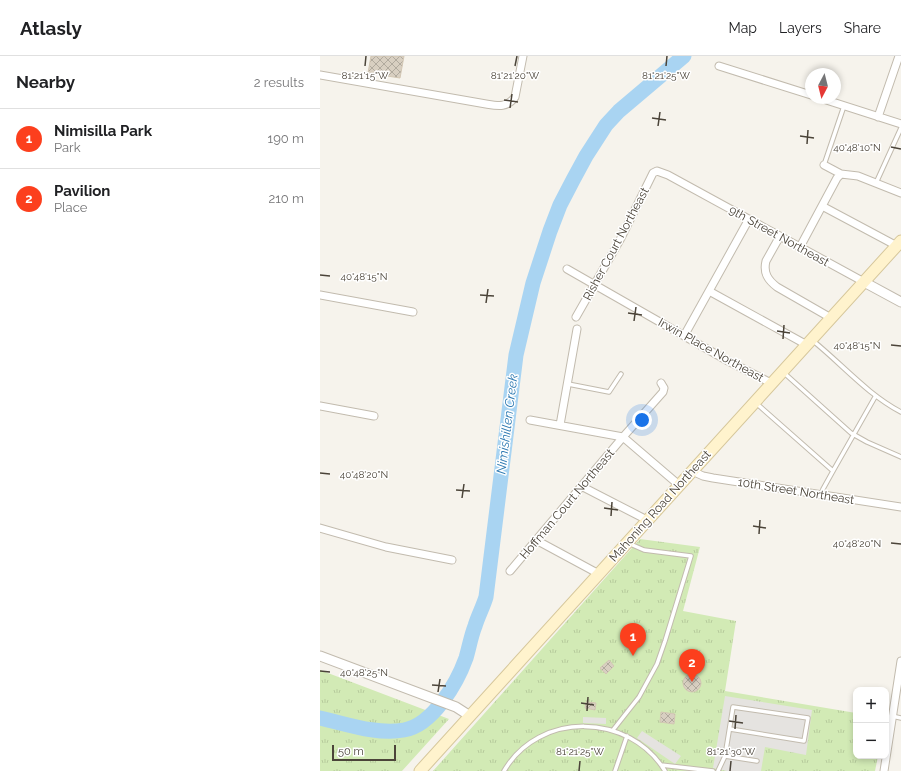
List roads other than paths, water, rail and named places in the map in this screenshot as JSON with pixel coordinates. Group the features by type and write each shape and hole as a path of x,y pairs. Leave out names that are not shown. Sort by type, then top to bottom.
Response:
{"main road":[{"name":"Mahoning Road Northeast","path":"420,771 771,383 899,244"}],"street":[{"path":"320,75 505,106 515,97 523,56"},
{"path":"878,117 899,56"},
{"path":"719,66 805,93"},
{"path":"838,104 901,124"},
{"path":"824,165 841,174 855,175 901,193"},
{"name":"9th Street Northeast","path":"657,171 668,175 901,302"},
{"name":"Risher Court Northeast","path":"576,317 621,238 653,173 657,171"},
{"path":"800,247 837,178 841,174"},
{"path":"822,206 899,244"},
{"path":"684,336 748,219"},
{"path":"780,236 766,261 766,276 777,287 831,318"},
{"name":"Irwin Place Northeast","path":"567,269 684,336 771,383"},
{"path":"709,291 809,342"},
{"path":"320,295 413,312"},
{"path":"560,426 577,329"},
{"name":"Hoffman Court Northeast","path":"510,571 581,486 663,392 664,388 661,383"},
{"path":"320,406 374,416"},
{"path":"530,420 624,437 679,485"},
{"name":"10th Street Northeast","path":"692,471 703,476 713,478 901,507"},
{"path":"581,486 647,520"},
{"path":"320,528 386,547 452,560"},
{"path":"536,540 599,574"},
{"path":"320,656 456,707 470,716"},
{"path":"884,771 901,661"}],"lane":[{"path":"824,165 844,106"},
{"path":"876,183 901,128"},
{"path":"809,342 834,357 875,397 901,412"},
{"name":"Irwin Place Northeast","path":"782,372 854,435 901,457"},
{"path":"568,384 609,392 621,374"},
{"path":"822,495 823,489 875,397"},
{"path":"754,402 833,471"},
{"path":"613,730 639,697 657,664 666,641 691,556 644,550 627,542"},
{"path":"718,771 725,756 734,707 808,718 804,741 730,729"},
{"path":"892,716 901,718"},
{"path":"504,771 511,761 525,747 538,738 561,729 580,726 600,727 628,736 646,748 665,771"},
{"path":"615,771 628,736"},
{"path":"725,756 757,761"},
{"path":"661,765 713,771"}],"waterway":[{"name":"Nimishillen Creek","path":"320,718 373,730 404,730 415,726 434,712 457,679 466,658 486,597 516,355 533,283 550,231 560,205 573,180 586,156 606,125 619,111 684,56"}],"place":[{"name":"Nimisilla Park","path":"633,656"},
{"name":"Pavilion","path":"692,682"}]}
